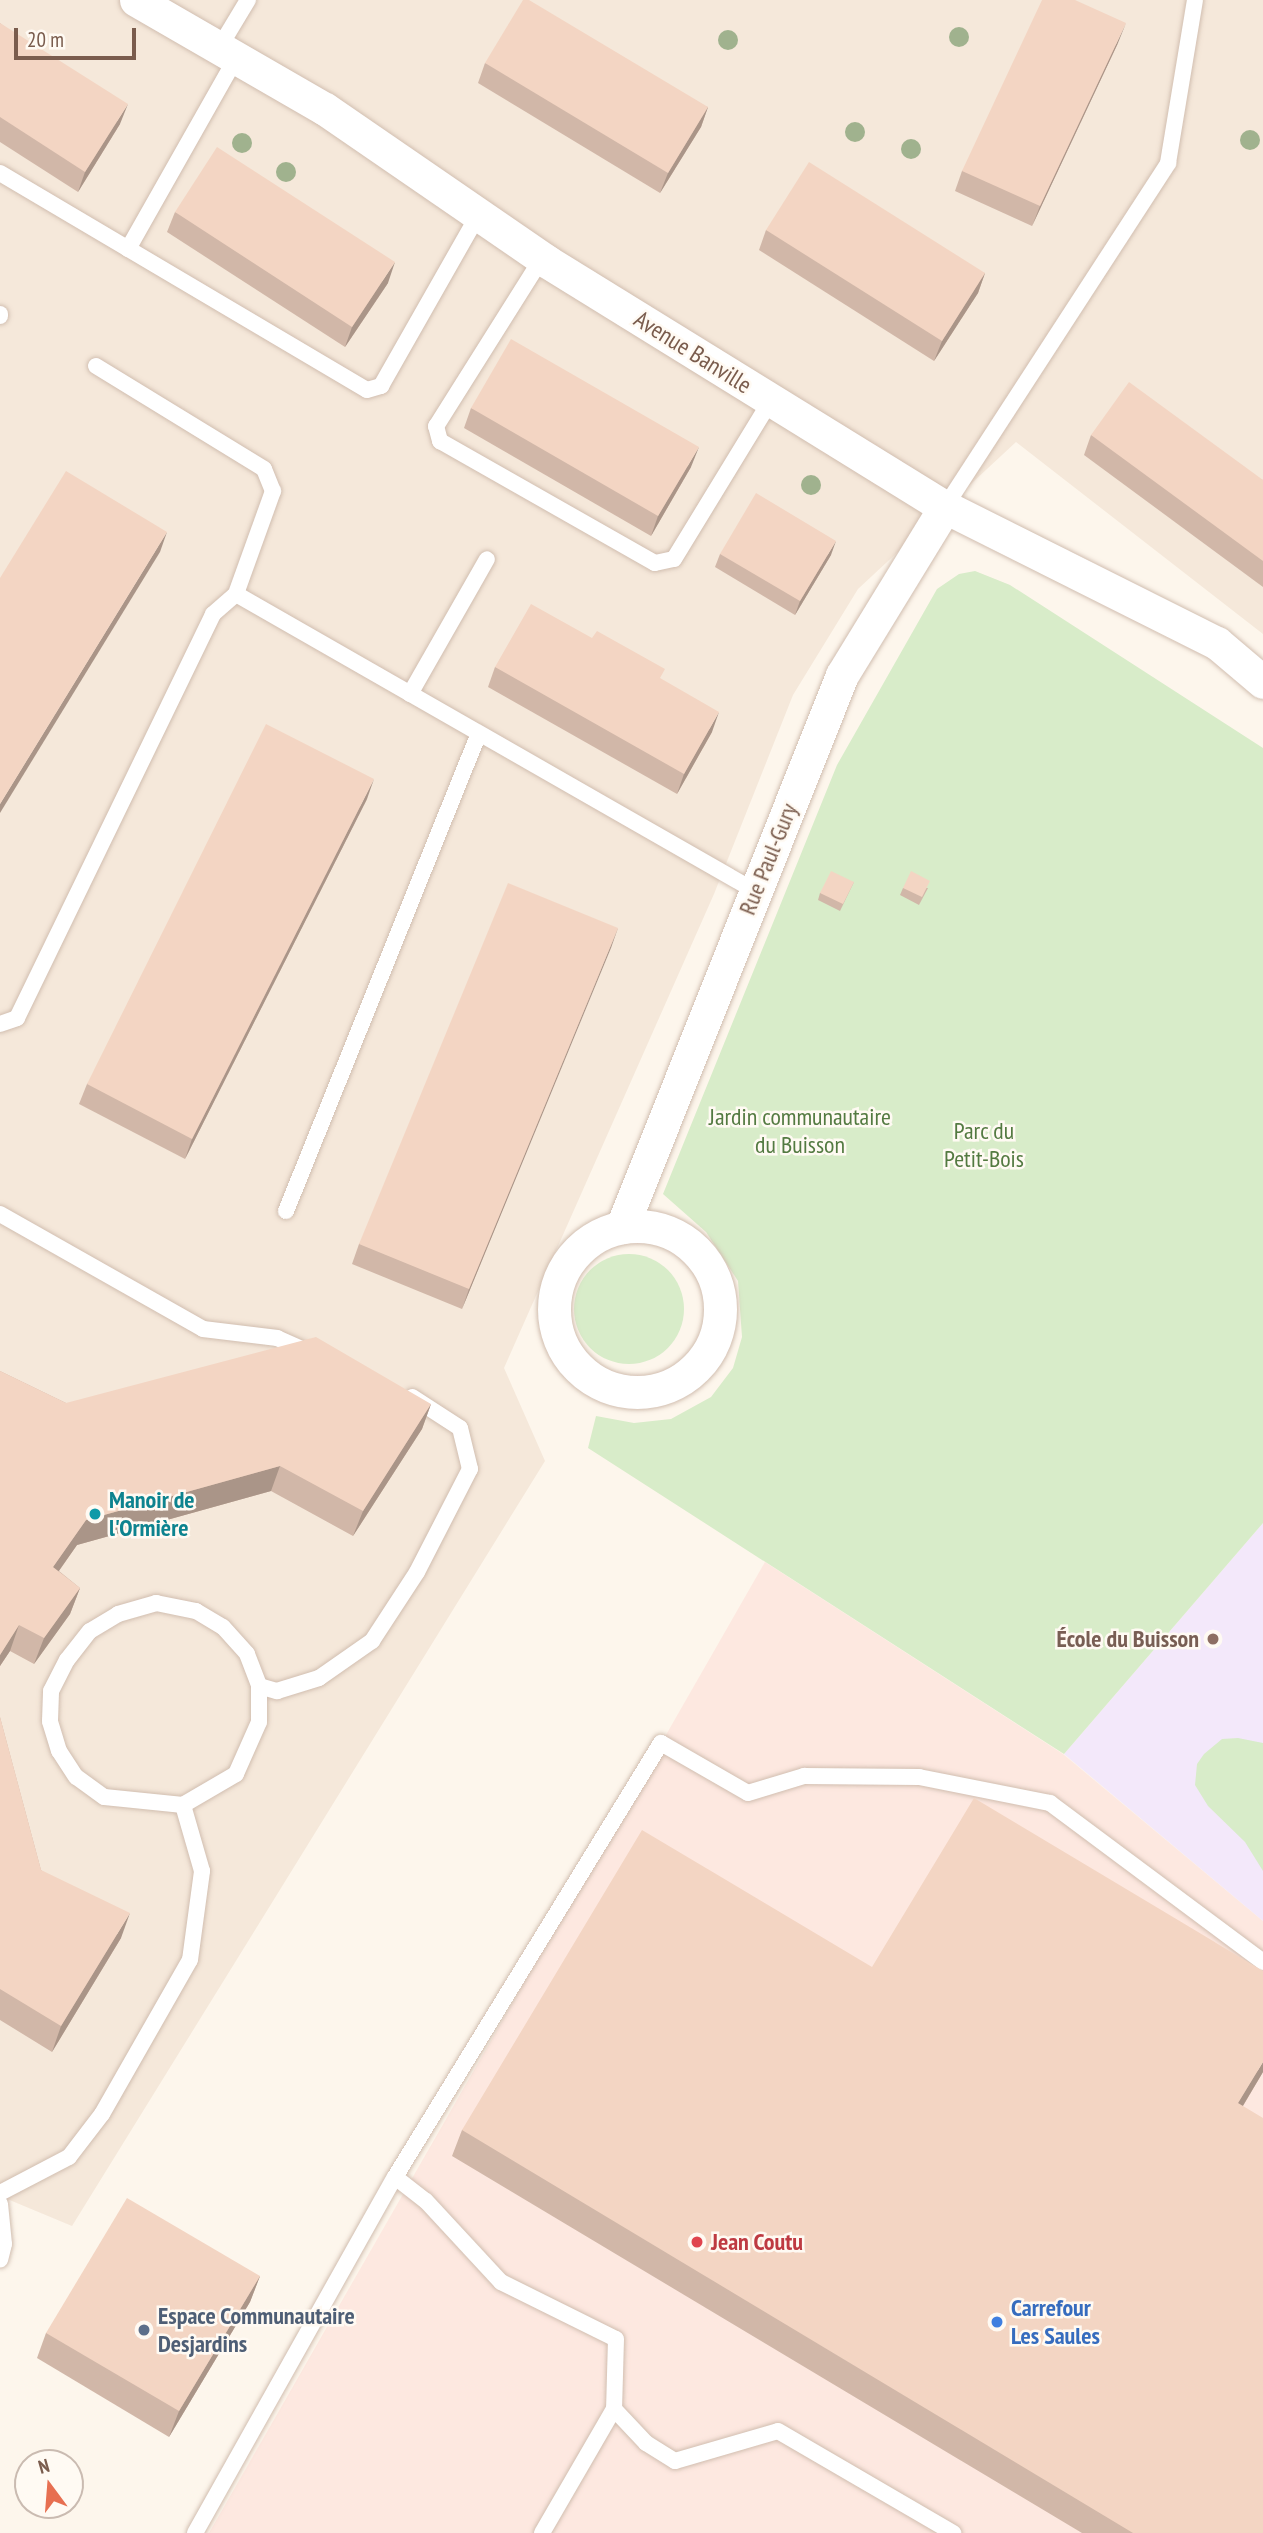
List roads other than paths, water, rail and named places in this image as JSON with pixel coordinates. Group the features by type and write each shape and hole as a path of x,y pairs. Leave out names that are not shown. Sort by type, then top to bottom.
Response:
{"street":[{"name":"Avenue Banville","path":"136,0 325,109 542,258 945,507 1217,643 1263,682"},
{"name":"Rue Paul-Gury","path":"622,1227 842,675 945,507"},
{"path":"648,1226 674,1234 695,1249 711,1270 720,1295 720,1321 712,1347 696,1368 675,1384 648,1392 619,1391 592,1381 570,1361 557,1336 552,1308 558,1280 573,1255 595,1237 622,1227 648,1226"}],"lane":[{"path":"128,249 228,53 248,0"},
{"path":"945,507 1168,163 1195,0"},
{"path":"0,173 367,390 381,386 478,215"},
{"path":"542,258 436,426 440,441 655,563 674,559 771,400"},
{"path":"0,1024 17,1018 213,614 236,594 273,491 264,470 96,366"},
{"path":"410,694 487,559"},
{"path":"236,594 755,891"},
{"path":"286,1211 479,733"},
{"path":"0,1214 203,1329 277,1338 326,1360"},
{"path":"259,1686 277,1690 319,1678 372,1641 417,1572 470,1469 460,1428 399,1391"},
{"path":"156,1603 197,1611 223,1627 247,1654 259,1686 259,1722 236,1774 183,1805 104,1797 76,1777 59,1751 50,1721 51,1691 67,1660 90,1631 118,1614 156,1603"},
{"path":"195,2533 395,2177 661,1743 748,1793 804,1776 919,1777 1050,1803 1263,1962"},
{"path":"0,2193 69,2157 102,2114 190,1960 202,1871 183,1805"},
{"path":"395,2177 426,2201 501,2282 616,2339 614,2409 542,2533"},
{"path":"0,2204 4,2244 0,2260"},
{"path":"614,2409 646,2443 675,2460 778,2431 953,2533"}],"place":[{"name":"Manoir de l'Ormière","path":"95,1514"},
{"name":"École du Buisson","path":"1213,1639"},
{"name":"Jean Coutu","path":"697,2242"},
{"name":"Carrefour Les Saules","path":"997,2322"},
{"name":"Espace Communautaire Desjardins","path":"144,2330"}],"park label":[{"name":"Jardin communautaire du Buisson","path":"800,1131"},
{"name":"Parc du Petit-Bois","path":"984,1145"}]}
